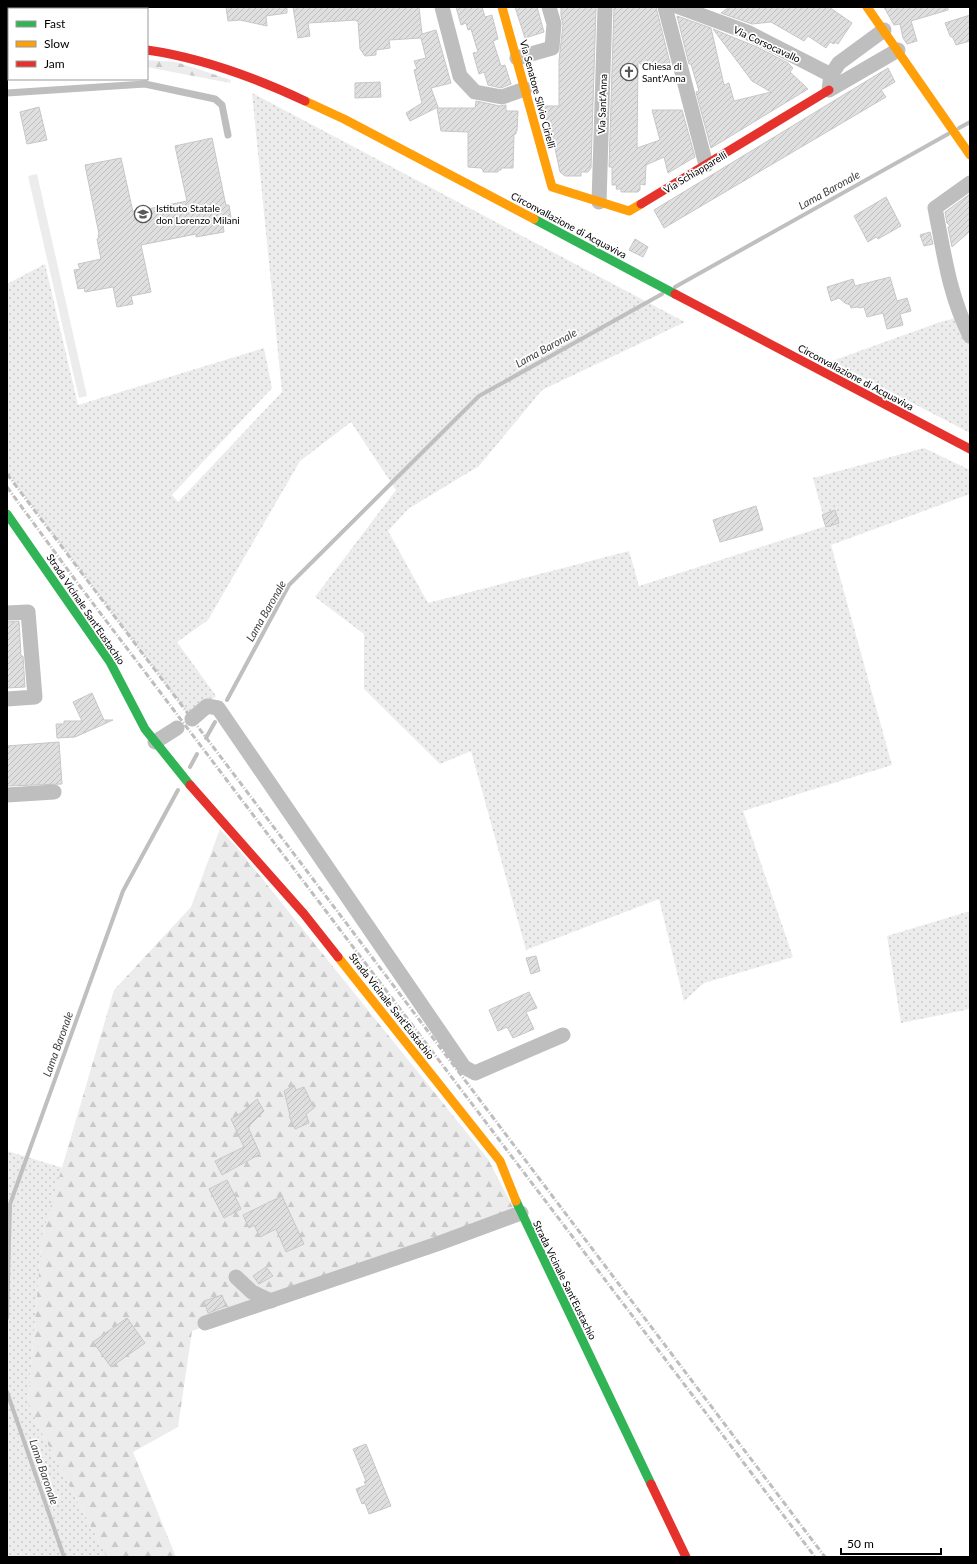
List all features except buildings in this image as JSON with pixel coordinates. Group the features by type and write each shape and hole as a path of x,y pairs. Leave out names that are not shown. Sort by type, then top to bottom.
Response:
{"street":[{"path":"442,7 460,76 475,92 502,97 525,89"},
{"name":"Via Senatore Silvio Cirielli","path":"502,7 552,187"},
{"path":"516,58 552,48 554,24 549,7"},
{"name":"Via Sant'Anna","path":"599,202 605,7"},
{"path":"665,7 706,165"},
{"name":"Via Corsocavallo","path":"678,7 747,32 831,75"},
{"path":"867,7 970,155"},
{"path":"829,90 831,75 839,63 884,30"},
{"name":"Circonvallazione di Acquaviva","path":"148,50 173,52 230,70 323,109 970,449"},
{"name":"Via Schiapparelli","path":"552,187 629,211 898,50"},
{"path":"970,183 936,208 951,288 960,317 970,336"},
{"name":"Strada Vicinale Sant'Eustachio","path":"7,514 105,656 145,729 185,779 304,914 500,1161 521,1213 686,1557"},
{"path":"7,613 28,612 35,697 7,698"},
{"path":"192,719 207,706 218,708 464,1067 475,1072 563,1035"},
{"path":"156,742 177,728"},
{"path":"7,795 54,792"},
{"path":"205,1323 437,1244 521,1213"},
{"path":"236,1277 252,1292 271,1301"}],"lane":[{"path":"7,93 145,84 215,99 222,105 228,135"}],"green space":[{"path":"148,60 176,62 231,80 230,83 148,67"},
{"path":"252,93 685,322 542,390 479,466 408,509 388,531 428,603 629,551 639,586 826,526 813,478 924,448 970,470 970,494 831,545 892,765 743,811 793,957 704,983 684,1001 659,899 526,950 471,751 440,764 364,689 364,634 315,597 396,490 351,422 300,461 208,620 177,642 216,696 192,719 7,473 7,284 45,264 78,405 264,348 272,388 172,495 178,502 282,392"},
{"path":"37,174 87,396 79,398 28,176"},
{"path":"960,317 970,340 970,433 832,361 940,322"},
{"path":"220,829 239,850 488,1159 516,1213 192,1331 178,1427 133,1452 176,1557 107,1557 45,1439 28,1403 42,1236 114,990 191,907"},
{"path":"970,911 970,1009 901,1023 887,936"},
{"path":"7,1151 63,1168 42,1236 28,1403 45,1439 107,1557 7,1557"}],"waterway":[{"name":"Lama Baronale","path":"959,128 970,122"},
{"name":"Lama Baronale","path":"675,287 948,134"},
{"name":"Lama Baronale","path":"227,700 289,585 479,396 662,294"},
{"name":"Lama Baronale","path":"206,738 215,722"},
{"name":"Lama Baronale","path":"190,767 197,754"},
{"name":"Lama Baronale","path":"7,1318 10,1204 123,891 178,790"},
{"name":"Lama Baronale","path":"7,1392 64,1557"}],"railway":[{"path":"7,474 825,1557"},
{"path":"7,487 76,581 815,1557"}],"traffic: fast":[{"path":"534,219 675,294"},
{"path":"7,514 110,662 145,729 190,785"},
{"path":"516,1201 651,1484"}],"traffic: slow":[{"path":"502,7 552,187 629,211 641,204"},
{"path":"867,7 970,155"},
{"path":"305,101 344,119 534,219"},
{"path":"338,957 500,1161 516,1201"}],"traffic: jam":[{"path":"148,50 208,63 247,76 305,101"},
{"path":"641,204 829,90"},
{"path":"675,294 970,449"},
{"path":"190,785 304,914 338,957"},
{"path":"651,1484 686,1557"}],"place":[{"name":"Chiesa di Sant'Anna","path":"629,72"},
{"name":"Istituto Statale don Lorenzo Milani","path":"143,214"}]}
